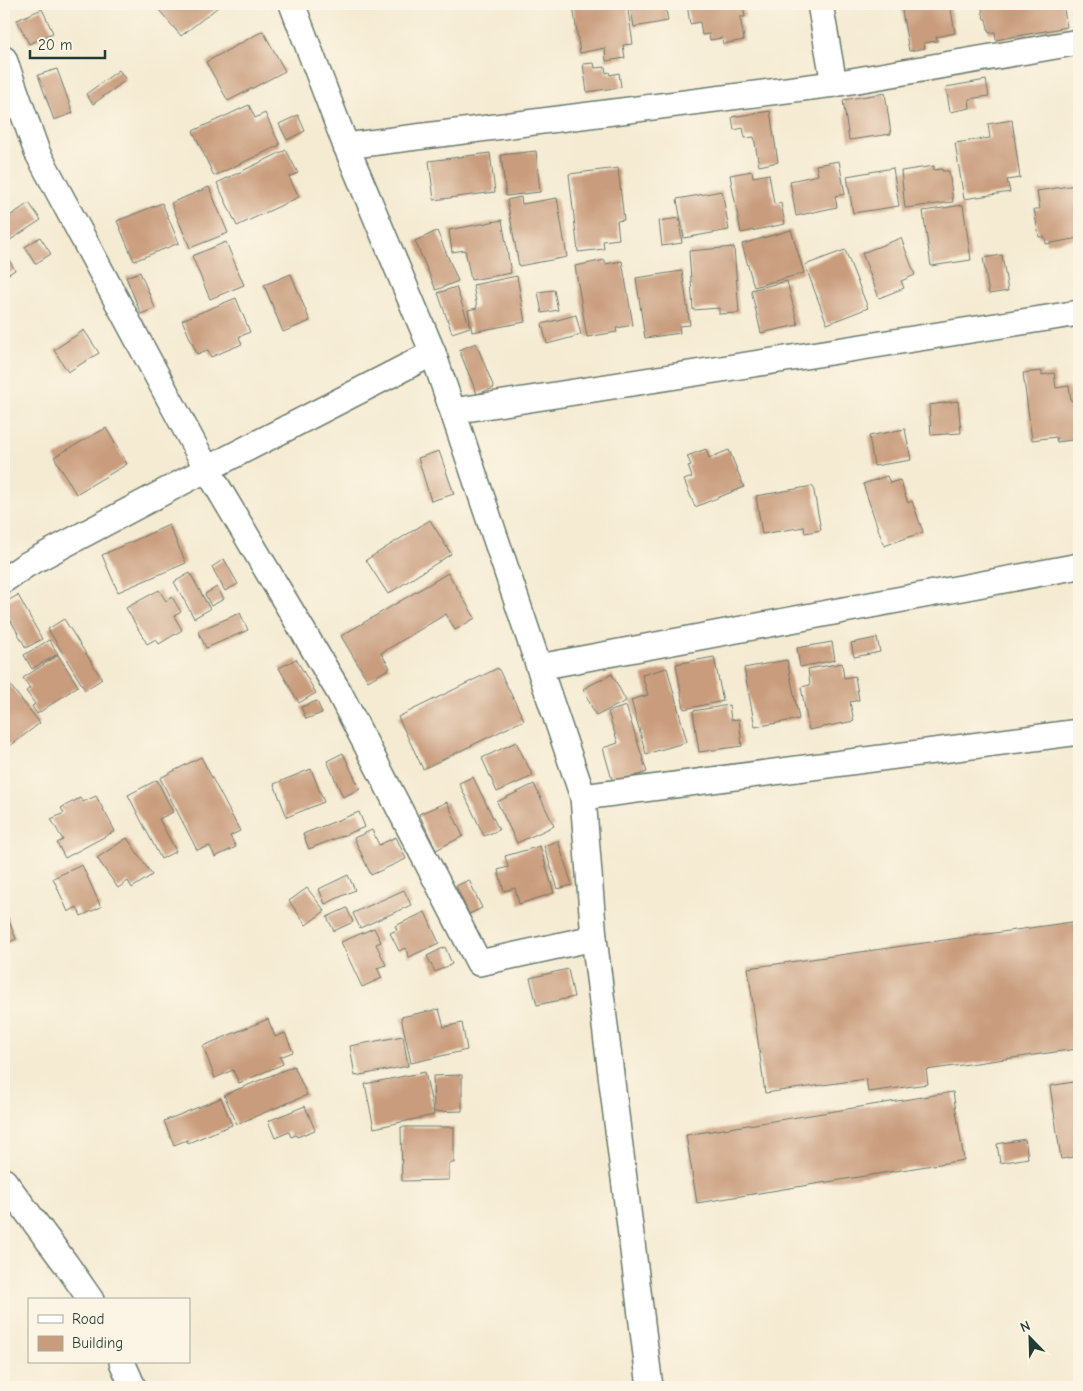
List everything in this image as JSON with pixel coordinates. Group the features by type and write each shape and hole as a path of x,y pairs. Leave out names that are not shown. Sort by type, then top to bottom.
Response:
{"street":[{"path":"292,4 346,146 433,353 583,797 594,938 650,1387"},
{"path":"820,4 834,84"},
{"path":"346,146 834,84 1079,42"},
{"path":"4,60 38,152 207,469 339,692 479,963 594,938"},
{"path":"453,411 1079,313"},
{"path":"4,580 26,565 207,469 433,353"},
{"path":"539,667 1079,566"},
{"path":"583,797 1079,732"},
{"path":"4,1181 91,1298"},
{"path":"123,1364 133,1387"}],"building":[{"path":"154,4 222,4 181,36"},
{"path":"586,4 627,4 633,44 623,45 625,58 606,61 605,48 580,53 573,6"},
{"path":"630,4 665,4 668,21 634,27"},
{"path":"687,4 743,4 745,17 740,17 744,40 723,44 722,38 710,40 709,34 702,35 700,22 690,24"},
{"path":"774,4 791,4 791,9 775,11"},
{"path":"950,4 955,33 936,37 937,41 924,43 925,48 909,51 901,5"},
{"path":"981,4 1063,4 1067,27 996,40 995,32 989,33"},
{"path":"42,9 53,33 29,44 17,20"},
{"path":"263,31 285,71 228,101 206,62"},
{"path":"594,63 595,68 605,67 606,73 609,72 610,75 619,73 621,87 587,92 583,64"},
{"path":"57,69 73,113 54,120 38,75"},
{"path":"119,70 126,80 93,104 86,94"},
{"path":"986,80 989,96 969,99 970,108 950,112 946,87"},
{"path":"885,93 891,134 849,140 843,100"},
{"path":"249,105 255,118 265,113 280,145 214,176 193,131"},
{"path":"770,111 778,162 759,166 754,137 745,138 743,128 734,130 732,117"},
{"path":"298,115 305,131 287,140 279,124"},
{"path":"1012,120 1020,178 1007,180 1010,192 964,199 955,143 990,138 988,124"},
{"path":"286,150 298,173 289,177 299,197 237,226 217,183"},
{"path":"536,151 540,192 506,196 501,155"},
{"path":"490,153 495,192 434,200 429,161"},
{"path":"839,161 845,194 835,196 837,207 796,216 790,181 818,175 816,165"},
{"path":"934,166 934,170 942,169 942,171 949,171 953,202 905,208 901,171"},
{"path":"618,168 624,220 617,221 619,239 603,241 604,249 578,252 569,174"},
{"path":"893,168 899,206 853,213 847,176"},
{"path":"752,171 753,177 769,174 774,204 781,203 785,224 741,233 730,175"},
{"path":"1076,185 1079,206 1079,238 1046,244 1045,237 1039,237 1034,209 1040,209 1037,191"},
{"path":"209,187 228,233 190,248 171,203"},
{"path":"722,191 729,230 684,238 677,199"},
{"path":"521,197 522,204 557,198 567,257 519,266 507,200"},
{"path":"29,203 41,220 4,244 4,220"},
{"path":"162,203 179,243 134,261 117,221"},
{"path":"963,205 971,260 931,266 923,211"},
{"path":"679,218 682,243 662,246 659,221"},
{"path":"502,220 511,273 471,280 465,250 452,252 449,230"},
{"path":"791,230 804,273 754,287 742,244"},
{"path":"437,231 458,281 436,290 415,241"},
{"path":"40,237 51,254 35,264 25,247"},
{"path":"901,238 915,275 901,281 904,288 879,298 862,253"},
{"path":"226,242 244,285 210,299 192,256"},
{"path":"734,247 739,313 719,314 719,308 693,310 689,251"},
{"path":"845,250 868,308 827,324 805,265"},
{"path":"4,251 15,270 4,277"},
{"path":"1002,255 1008,291 989,294 983,258"},
{"path":"605,260 605,264 622,261 633,325 616,328 617,332 587,337 575,266"},
{"path":"682,271 690,325 679,326 680,333 645,338 636,278"},
{"path":"140,272 155,308 141,314 126,277"},
{"path":"291,274 310,321 283,332 264,285"},
{"path":"517,276 525,322 472,332 468,310 477,308 473,285"},
{"path":"787,281 798,325 761,333 751,290"},
{"path":"456,287 470,327 452,333 438,293"},
{"path":"554,290 558,310 542,313 538,292"},
{"path":"236,298 250,332 239,337 242,344 211,357 208,350 197,354 182,320"},
{"path":"576,315 581,335 547,344 542,324"},
{"path":"84,330 99,353 68,372 54,350"},
{"path":"476,343 494,388 477,394 459,350"},
{"path":"1042,371 1042,375 1054,373 1056,388 1069,386 1071,401 1075,400 1079,439 1057,442 1056,437 1032,440 1023,373"},
{"path":"958,401 961,433 931,435 929,405"},
{"path":"106,428 127,464 76,494 54,457"},
{"path":"905,429 911,460 874,466 869,436"},
{"path":"706,449 709,458 729,450 744,487 695,507 684,480 692,477 688,466 691,465 687,456"},
{"path":"439,451 454,494 431,501 418,458"},
{"path":"887,476 890,483 900,480 908,503 912,501 923,532 884,546 863,484"},
{"path":"813,486 821,530 805,533 804,527 762,534 756,496"},
{"path":"430,520 451,554 388,594 366,560"},
{"path":"169,525 186,563 118,592 102,555"},
{"path":"224,559 238,584 225,591 212,567"},
{"path":"190,573 210,609 194,618 174,582"},
{"path":"448,573 475,618 455,630 446,614 381,653 390,668 368,681 341,636"},
{"path":"217,587 224,599 211,606 205,594"},
{"path":"159,590 166,601 172,597 181,612 174,616 182,630 159,644 156,639 147,644 126,608"},
{"path":"18,595 42,639 26,648 4,608 4,603"},
{"path":"240,613 248,630 206,648 198,631"},
{"path":"4,615 10,624 4,629"},
{"path":"64,619 102,679 85,690 48,629"},
{"path":"877,638 880,652 854,657 851,643"},
{"path":"49,640 58,654 32,669 24,655"},
{"path":"832,642 835,660 800,667 797,648"},
{"path":"58,655 78,686 37,714 32,706 35,704 26,691 30,688 23,678"},
{"path":"714,657 723,701 684,709 676,664"},
{"path":"296,659 316,693 299,703 279,668"},
{"path":"787,660 799,719 755,727 744,668"},
{"path":"842,663 844,678 855,676 859,700 850,702 854,721 809,730 801,687 810,685 808,669"},
{"path":"498,668 524,720 423,769 398,717"},
{"path":"667,668 687,742 646,754 631,700 648,695 642,675"},
{"path":"612,674 626,701 596,716 583,689"},
{"path":"5,679 40,723 10,746 4,738"},
{"path":"317,701 322,713 306,719 301,707"},
{"path":"729,705 731,720 739,719 742,746 699,752 693,711"},
{"path":"626,706 647,772 613,783 603,748 618,743 608,712"},
{"path":"516,742 533,776 497,792 482,758"},
{"path":"343,753 360,789 343,797 327,761"},
{"path":"201,757 240,831 230,836 236,847 215,857 210,846 197,850 160,778"},
{"path":"311,769 324,802 287,817 274,784"},
{"path":"473,777 499,830 484,836 459,783"},
{"path":"157,780 173,812 159,819 176,851 161,859 128,795"},
{"path":"534,784 554,826 517,843 497,802"},
{"path":"96,796 115,831 65,858 57,843 63,840 51,819 64,813 61,808 80,798 83,802"},
{"path":"447,802 463,836 436,850 419,814"},
{"path":"359,812 365,827 309,849 303,834"},
{"path":"372,830 379,845 396,837 406,859 371,875 354,838"},
{"path":"127,838 152,875 132,888 128,881 118,888 97,858"},
{"path":"558,841 572,885 558,889 544,846"},
{"path":"540,846 554,893 519,904 515,888 504,891 498,870 508,867 505,856"},
{"path":"82,865 101,907 81,916 77,907 68,912 53,878"},
{"path":"348,875 355,890 325,904 319,889"},
{"path":"469,880 482,908 469,914 456,886"},
{"path":"307,888 325,911 306,925 289,901"},
{"path":"404,890 411,905 360,928 353,913"},
{"path":"4,908 16,939 4,945"},
{"path":"347,908 353,922 334,931 327,917"},
{"path":"425,912 439,943 409,957 405,948 399,951 390,933 397,930 395,926"},
{"path":"1079,921 1079,1056 1077,1049 926,1070 928,1084 868,1092 866,1079 765,1093 748,968"},
{"path":"374,928 381,942 376,944 386,965 377,968 382,978 362,987 341,942"},
{"path":"445,947 452,964 435,972 427,956"},
{"path":"568,969 574,997 537,1005 530,978"},
{"path":"439,1009 444,1027 462,1023 467,1050 411,1063 401,1017"},
{"path":"268,1019 275,1037 285,1033 293,1052 280,1057 283,1064 239,1083 233,1070 215,1078 203,1046"},
{"path":"403,1036 408,1066 355,1076 350,1046"},
{"path":"294,1066 307,1095 237,1124 224,1095"},
{"path":"425,1072 434,1115 374,1128 365,1084"},
{"path":"462,1075 462,1111 434,1112 433,1076"},
{"path":"1079,1081 1079,1156 1061,1159 1050,1086"},
{"path":"953,1092 964,1160 697,1203 686,1135"},
{"path":"221,1098 232,1125 188,1143 187,1140 174,1145 164,1121"},
{"path":"305,1106 315,1130 297,1137 296,1135 291,1137 289,1132 275,1138 268,1121"},
{"path":"401,1127 454,1127 454,1163 449,1163 449,1180 402,1181"},
{"path":"1025,1139 1028,1158 1000,1163 997,1144"}]}
